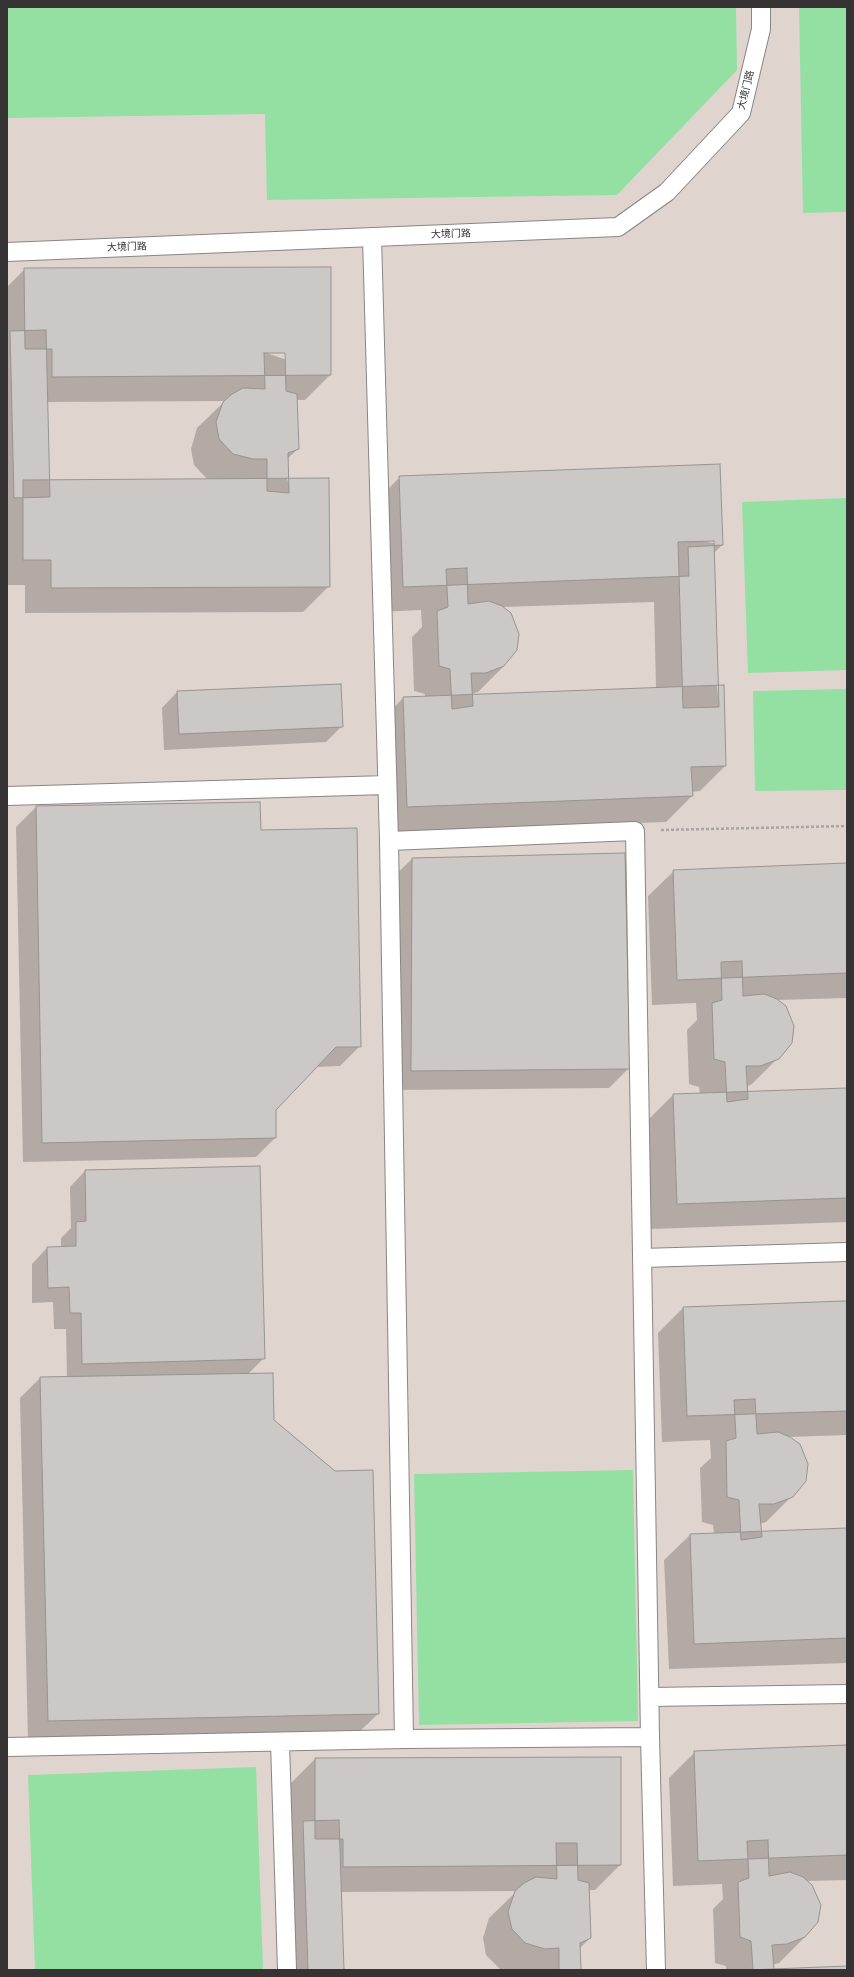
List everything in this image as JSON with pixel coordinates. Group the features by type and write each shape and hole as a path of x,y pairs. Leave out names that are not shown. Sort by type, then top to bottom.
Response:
{"lane":[{"name":"大境门路","path":"7,252 618,227 668,192 741,113 761,29 761,7"},
{"path":"372,237 389,841 404,1739"},
{"path":"7,796 387,785"},
{"path":"389,841 635,831 650,1737 656,1970"},
{"path":"642,1258 847,1252"},
{"path":"650,1697 847,1694"},
{"path":"7,1747 404,1739 650,1737"},
{"path":"280,1742 287,1970"}],"path":[{"path":"635,831 847,826"}],"shaded area":[{"path":"7,7 847,7 847,1970 7,1970"}],"green space":[{"path":"7,7 736,7 737,70 617,195 267,200 265,114 7,118"},
{"path":"799,7 847,7 847,212 803,213"},
{"path":"847,498 847,670 748,673 742,502"},
{"path":"847,689 847,790 755,791 753,691"},
{"path":"633,1470 638,1721 419,1725 414,1474"},
{"path":"256,1767 263,1970 35,1970 28,1775"}],"building":[{"path":"331,267 331,375 52,377 52,349 25,349 24,268"},
{"path":"46,330 50,497 14,498 10,331"},
{"path":"264,353 285,353 286,391 297,394 299,449 288,453 289,493 267,491 267,459 253,459 233,454 219,439 216,422 223,402 232,394 243,388 265,389"},
{"path":"720,464 723,545 688,547 689,576 403,587 399,476"},
{"path":"329,478 330,587 51,588 51,560 23,560 23,480"},
{"path":"714,541 719,707 683,708 678,542"},
{"path":"467,568 468,604 489,601 502,606 511,613 519,634 517,650 504,666 486,673 471,673 473,706 452,709 450,669 439,666 437,611 448,607 446,569"},
{"path":"341,684 343,727 179,734 177,691"},
{"path":"724,685 726,766 691,767 693,796 407,807 403,697"},
{"path":"260,802 261,830 357,828 361,1047 336,1047 276,1110 276,1138 42,1143 36,806"},
{"path":"625,853 630,1069 411,1071 412,858"},
{"path":"847,863 847,973 677,980 673,870"},
{"path":"742,961 743,996 764,994 777,999 786,1006 794,1026 792,1043 779,1059 760,1066 746,1066 748,1099 727,1102 725,1062 714,1059 712,1003 722,1000 721,962"},
{"path":"847,1088 847,1198 677,1204 673,1094"},
{"path":"260,1166 265,1359 82,1364 81,1313 70,1313 69,1287 48,1288 47,1247 76,1246 76,1222 86,1221 85,1170"},
{"path":"847,1301 847,1411 687,1416 683,1307"},
{"path":"273,1373 274,1420 335,1471 373,1470 379,1714 48,1721 40,1377"},
{"path":"755,1399 757,1434 778,1432 790,1437 800,1444 808,1464 806,1481 793,1497 774,1504 759,1504 762,1537 741,1540 739,1500 727,1497 726,1441 736,1438 734,1400"},
{"path":"847,1528 847,1638 694,1644 690,1534"},
{"path":"847,1745 847,1855 698,1861 694,1751"},
{"path":"621,1757 621,1865 343,1867 343,1839 315,1839 315,1758"},
{"path":"339,1820 344,1970 308,1970 303,1821"},
{"path":"768,1840 769,1876 790,1872 803,1877 812,1885 821,1905 818,1922 805,1937 787,1944 772,1945 774,1970 753,1970 751,1941 740,1937 738,1882 749,1878 747,1841"},
{"path":"556,1843 577,1843 578,1880 589,1883 591,1938 580,1943 581,1970 559,1970 559,1948 545,1949 525,1943 512,1929 508,1912 515,1891 524,1883 536,1877 557,1879"},
{"path":"847,1966 847,1970 748,1970"}]}
